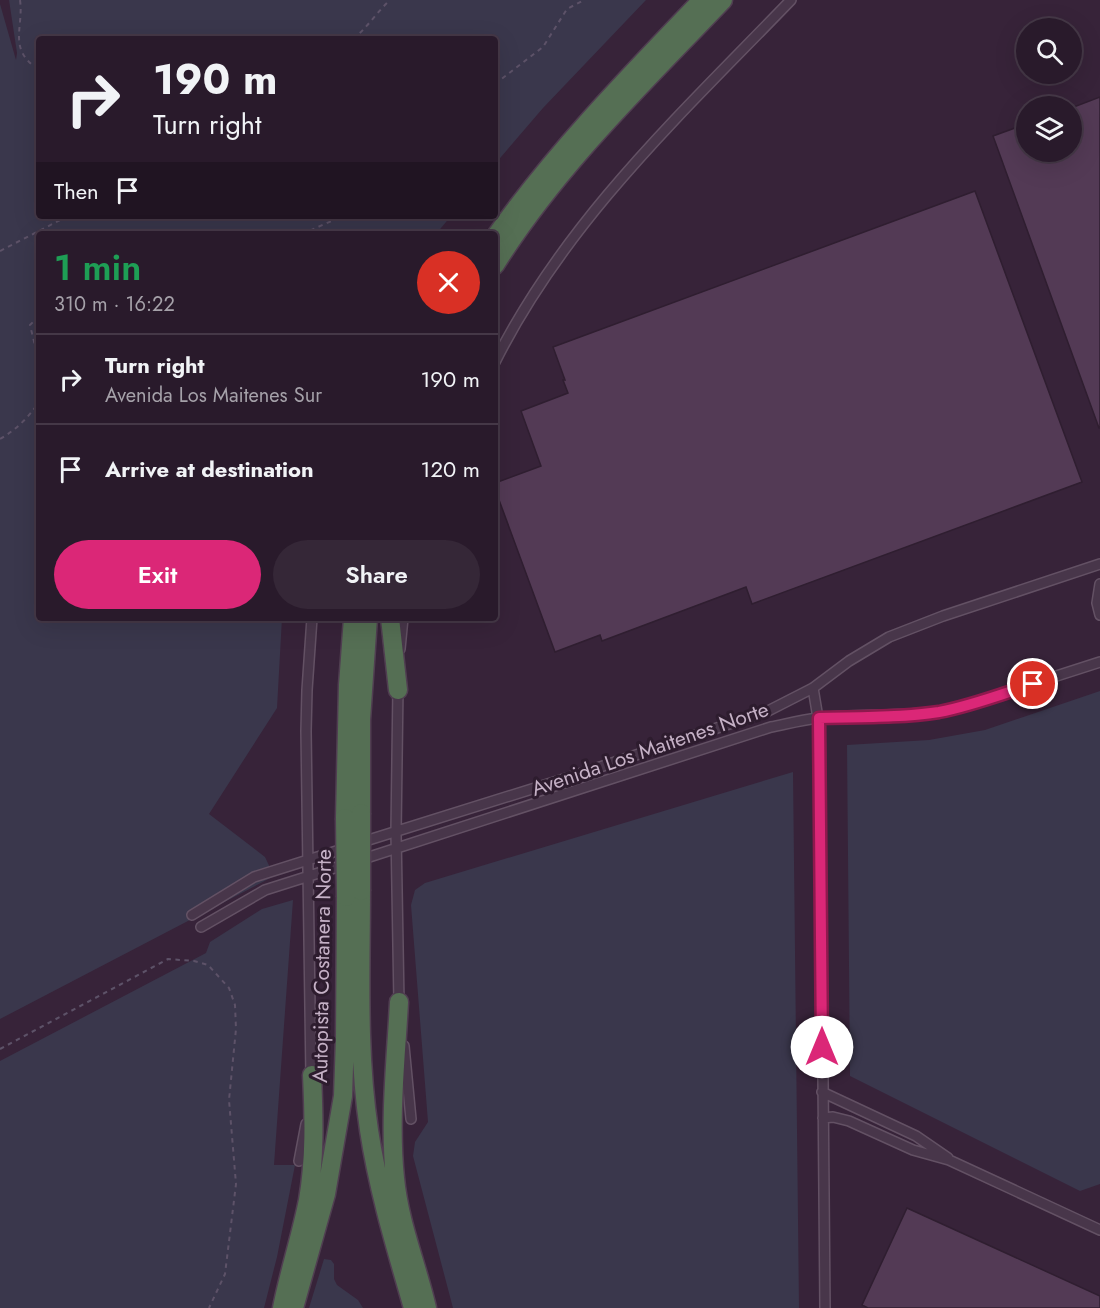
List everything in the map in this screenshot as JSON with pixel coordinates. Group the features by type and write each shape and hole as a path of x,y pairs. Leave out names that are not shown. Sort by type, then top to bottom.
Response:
{"highway":[{"path":"498,233 527,192 566,146 610,96 702,0"},
{"path":"498,261 539,202 584,147 723,0"},
{"name":"Autopista Costanera Norte","path":"353,621 348,685 354,894 366,1110 384,1208 413,1308"},
{"name":"Autopista Costanera Norte","path":"353,816 368,621"},
{"path":"390,621 398,690"},
{"name":"Autopista Costanera Norte","path":"294,1308 326,1194 343,1096 354,894"},
{"path":"399,1002 394,1114 395,1178 427,1308"},
{"path":"282,1308 304,1221 311,1180 314,1137 312,1075"}],"street":[{"path":"498,356 544,276 596,207 638,159 791,0"},
{"name":"Avenida Los Maitenes Norte","path":"192,915 254,877 567,778 768,711 813,688 849,661 889,637 943,616 1100,564"},
{"path":"1100,584 1097,603 1100,615"},
{"path":"299,1161 312,1075 307,690 312,621"},
{"path":"403,621 398,690 396,832 399,1002 411,1119"},
{"path":"201,927 265,890 758,731 819,718 939,712 1100,663"},
{"path":"813,688 819,718 825,1308"},
{"path":"567,778 571,792"},
{"path":"822,1092 916,1136 950,1160"},
{"path":"822,1119 833,1118 849,1121 914,1150 950,1160 1100,1230"}],"path":[{"path":"20,0 18,31 22,53 36,68"},
{"path":"357,36 390,0"},
{"path":"498,82 543,47 567,9 584,0"},
{"path":"39,231 62,219"},
{"path":"309,231 336,219"},
{"path":"0,251 36,232"},
{"path":"36,318 30,325 36,350"},
{"path":"0,438 14,430 36,406"},
{"path":"0,1049 168,959 194,961 208,965 229,987 235,1005 236,1029 229,1100 236,1184 225,1274 209,1308"}],"shaded area":[{"path":"9,0 646,0 543,108 498,160 498,36 36,36 36,219 448,219 438,231 36,231 36,621 282,621 277,708 209,814 265,857 274,876 0,1019 0,4 16,60 17,53"},
{"path":"1100,691 1100,1184 1080,1191 850,1076 847,745 929,740 985,730"},
{"path":"793,772 799,1308 453,1308 413,1156 415,1142 428,1122 411,905 415,890 425,883"},
{"path":"293,900 274,1165 295,1165 277,1257 264,1308 0,1308 0,1061 206,953 210,942 262,909"},
{"path":"324,1259 331,1260 334,1264 334,1279 337,1285 358,1300 363,1308 309,1308"}],"building":[{"path":"1100,97 1100,428 993,136 1016,128 1016,162 1082,162 1082,104"},
{"path":"975,191 1082,482 752,604 746,587 602,641 600,635 555,652 498,497 498,482 541,466 521,411 568,393 553,347"},
{"path":"907,1208 1100,1296 1100,1308 868,1308 862,1305"}],"route":[{"path":"822,1047 819,718 939,712 1033,684"}]}
